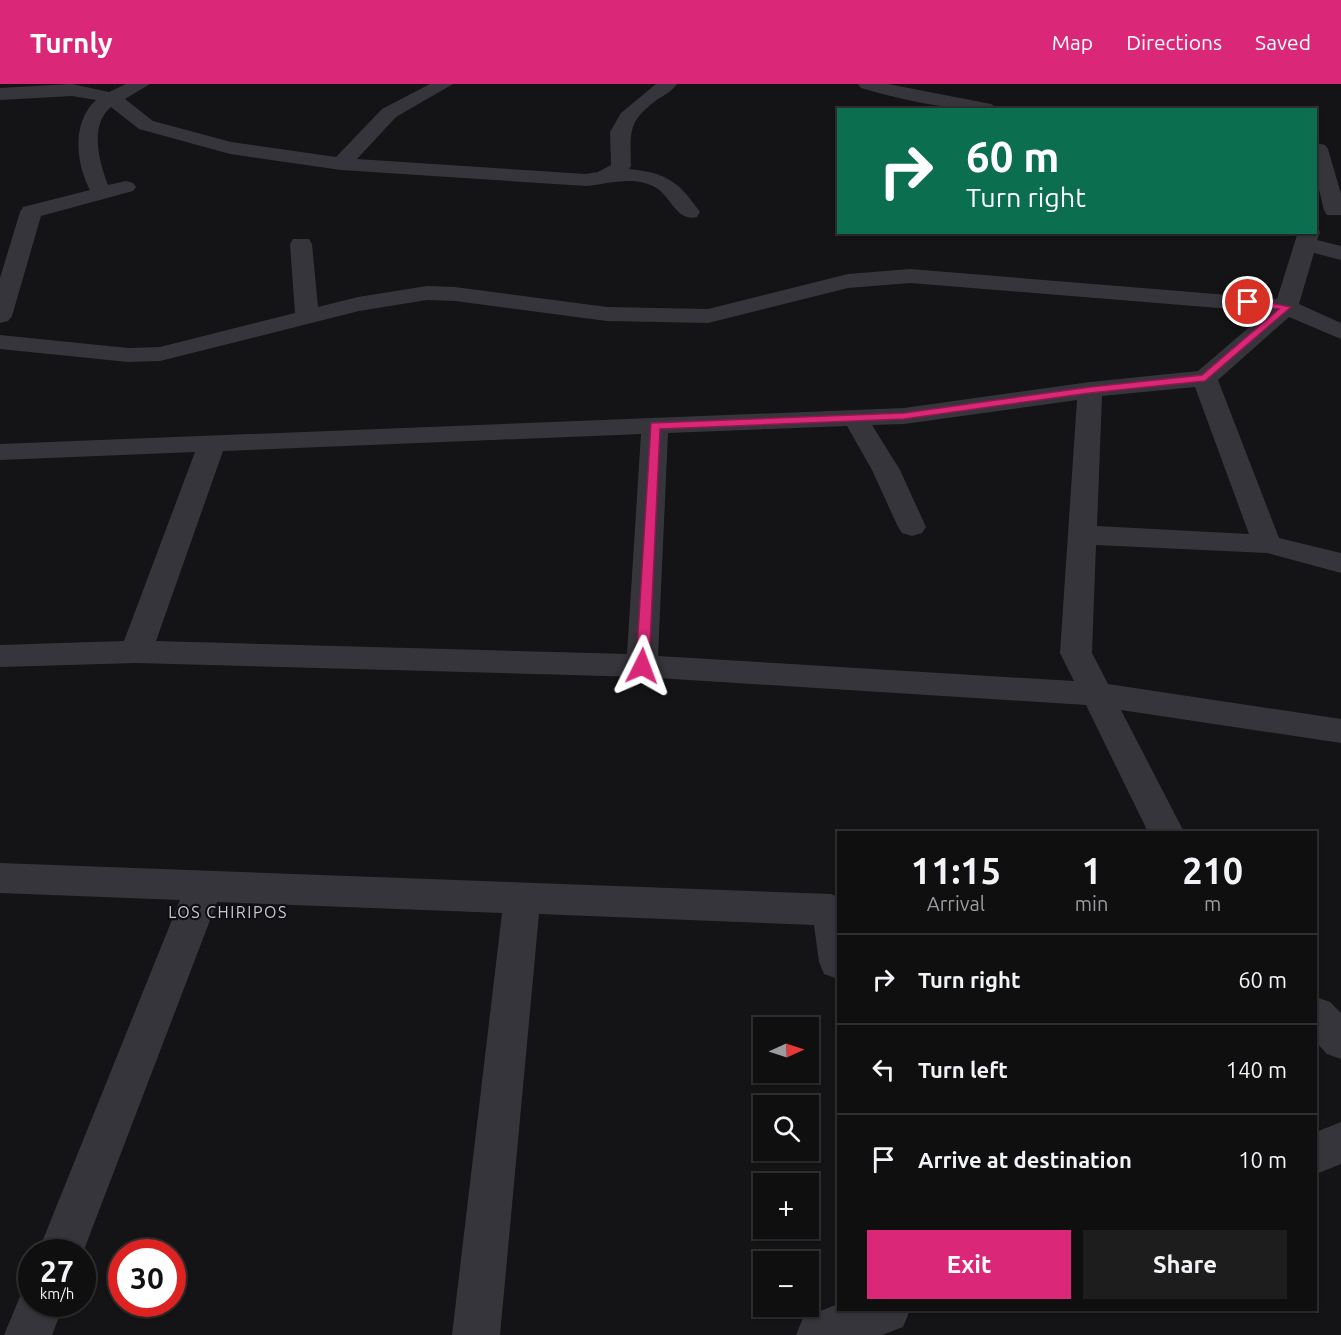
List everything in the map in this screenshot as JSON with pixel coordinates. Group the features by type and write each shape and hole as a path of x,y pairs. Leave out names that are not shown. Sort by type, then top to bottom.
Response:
{"street":[{"path":"102,193 92,167 89,127 96,111 112,98 141,84"},
{"path":"341,164 389,113 444,84"},
{"path":"0,94 72,90 112,98 146,125 230,148 341,164 586,180 601,179 612,174 621,166 620,132 624,123 637,107 668,84"},
{"path":"867,84 910,96 979,108"},
{"path":"1318,152 1341,151"},
{"path":"1318,152 1341,162"},
{"path":"1318,152 1320,218 1341,253"},
{"path":"612,174 660,180 673,188 689,213"},
{"path":"0,316 31,212 126,187"},
{"path":"0,452 904,416 1090,390 1205,378 1286,307 1314,234"},
{"path":"301,244 307,317"},
{"path":"0,342 128,355 160,354 358,304 427,293 455,294 607,314 659,317 708,316 848,281 910,276 1248,302 1286,307 1341,332"},
{"path":"1205,378 1267,544"},
{"path":"1090,390 1076,653 1165,831"},
{"path":"855,418 886,470 912,527"},
{"path":"642,666 654,426"},
{"path":"136,652 212,444"},
{"path":"1082,535 1267,544 1341,563"},
{"path":"0,656 136,652 642,666 1096,694 1341,730"},
{"path":"0,878 831,910 837,955"},
{"path":"66,1239 204,886"},
{"path":"476,1335 522,898"},
{"path":"1317,1016 1341,1041"},
{"path":"1317,1153 1341,1143"},
{"path":"820,1335 883,1311"},
{"path":"28,1335 36,1317"}],"district":[{"name":"LOS CHIRIPOS","path":"228,912"}],"route":[{"path":"642,666 654,426 904,416 1090,390 1205,378 1286,307 1248,302"}]}
